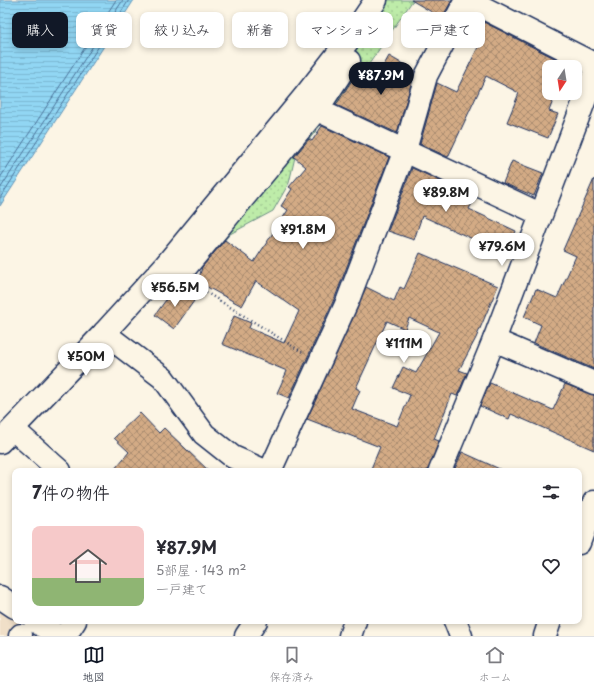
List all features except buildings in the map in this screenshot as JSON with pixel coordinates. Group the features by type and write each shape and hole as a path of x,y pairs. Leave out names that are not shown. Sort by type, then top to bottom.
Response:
{"street":[{"path":"56,468 6,435 146,288 311,102 350,37 376,0"},
{"path":"146,288 178,278 390,0"},
{"path":"271,468 348,300 405,150 426,76 467,0 594,64"},
{"path":"441,468 494,340 540,214 594,75"},
{"path":"311,102 326,114 540,214"},
{"path":"104,333 163,378 204,434 233,457 258,468"},
{"path":"494,340 594,383"},
{"path":"582,535 594,502"},
{"path":"0,597 12,605"},
{"path":"65,636 74,624"},
{"path":"246,636 254,624"},
{"path":"350,636 354,624"},
{"path":"456,624 461,636"},
{"path":"545,636 549,624"},
{"path":"26,631 58,636"}],"path":[{"path":"179,276 320,363"}],"shaded area":[{"path":"0,609 12,617 12,624 22,624 40,636 0,636"}],"green space":[{"path":"368,0 413,0 405,12 401,12 401,17 393,29 393,12 358,12"},
{"path":"330,48 380,48 367,67 295,157 289,183 273,211 230,234 173,298 150,274"}],"water":[{"path":"0,0 134,0 126,12 76,12 76,48 103,48 0,206"}]}
